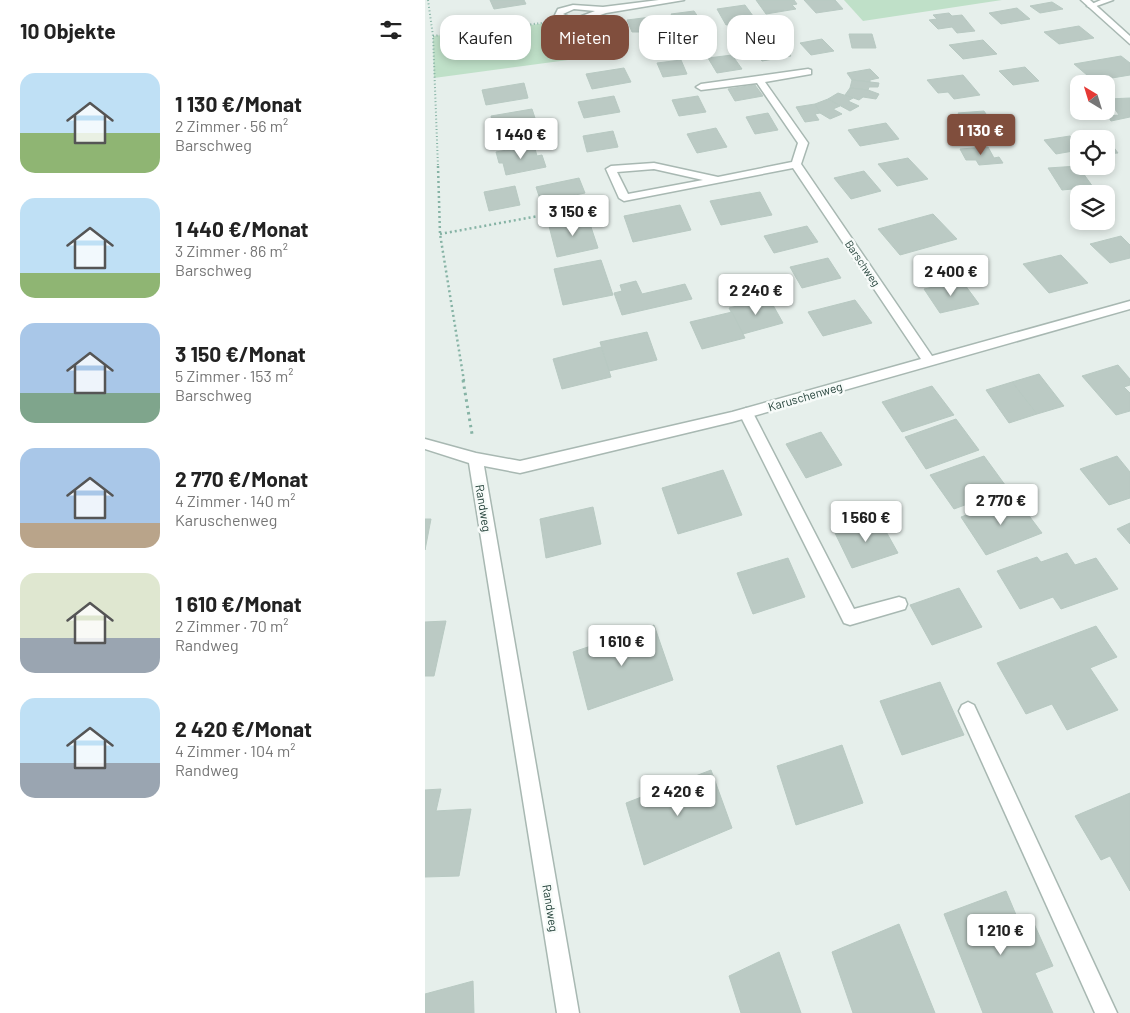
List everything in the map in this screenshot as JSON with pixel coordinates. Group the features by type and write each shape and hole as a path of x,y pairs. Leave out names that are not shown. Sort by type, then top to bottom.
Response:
{"street":[{"path":"559,15 561,11 573,7 596,10 680,0"},
{"path":"1088,3 1109,0"},
{"path":"1088,3 1130,41"},
{"path":"594,15 598,12 618,8"},
{"path":"701,87 808,72"},
{"path":"718,180 654,166 611,169 624,198 718,180 796,164 803,143 759,80"},
{"name":"Barschweg","path":"796,164 929,362"},
{"name":"Karuschenweg","path":"425,444 476,459 520,467 746,413 1130,305"},
{"path":"746,413 850,618 899,604"},
{"name":"Randweg","path":"476,459 568,1013"},
{"path":"968,711 1106,1013"}],"path":[{"path":"428,0 433,36 440,234 476,459"},
{"path":"433,36 541,23"},
{"path":"440,234 607,203 624,198"}],"green space":[{"path":"844,0 1002,0 863,21"},
{"path":"541,24 541,60 568,60 434,78 433,36 440,35 440,60 531,60 531,25"}],"building":[{"path":"490,0 524,0 526,4 494,9"},
{"path":"756,0 794,0 797,4 792,5 796,9 766,14"},
{"path":"804,0 835,0 843,9 816,13"},
{"path":"1052,2 1063,9 1040,13 1030,6"},
{"path":"745,5 752,15 727,15 726,25 717,9"},
{"path":"1017,8 1030,19 1001,24 989,13"},
{"path":"694,11 697,15 672,15"},
{"path":"949,13 952,16 962,15 975,31 957,33 952,27 938,29 929,20 937,19 933,15"},
{"path":"639,18 639,32 632,32 629,20"},
{"path":"1079,26 1094,38 1059,44 1044,32"},
{"path":"849,34 872,34 876,48 852,48"},
{"path":"822,39 834,51 811,55 800,43"},
{"path":"983,40 997,54 963,59 949,45"},
{"path":"727,56 727,60 736,60 742,69 717,73 709,60 717,60 717,57"},
{"path":"1121,56 1130,63 1130,75 1115,78 1115,75 1087,75 1074,64"},
{"path":"681,60 687,74 663,77 657,63"},
{"path":"1025,67 1039,81 1013,85 999,71"},
{"path":"624,68 631,82 592,89 586,74"},
{"path":"870,69 879,78 870,80 870,82 852,80 847,73"},
{"path":"963,75 980,95 954,99 948,92 938,93 927,80"},
{"path":"852,80 879,83 878,87 869,87 868,90 850,88"},
{"path":"524,83 528,98 486,105 482,90"},
{"path":"755,85 763,96 735,101 728,89"},
{"path":"850,88 868,90 879,94 876,99 863,97 859,100 845,95"},
{"path":"838,93 853,98 848,101 859,106 850,111 828,99"},
{"path":"614,96 620,112 584,118 578,102"},
{"path":"698,96 706,112 679,116 672,100"},
{"path":"1130,98 1130,117 1111,121 1115,120 1115,115 1119,115 1115,109 1115,99"},
{"path":"828,99 840,106 833,109 842,114 830,119 820,113 815,104"},
{"path":"815,104 820,113 815,114 819,120 805,122 796,107"},
{"path":"532,109 538,127 496,134 491,116"},
{"path":"984,111 998,132 971,135 958,113"},
{"path":"768,113 778,130 755,134 746,117"},
{"path":"886,123 899,139 860,146 848,130"},
{"path":"716,128 727,147 697,153 687,134"},
{"path":"613,131 618,147 587,152 583,136"},
{"path":"1070,136 1070,152 1056,154 1044,140"},
{"path":"534,145 537,156 542,155 546,167 506,175 503,163 499,163 496,152"},
{"path":"988,147 994,158 999,157 1003,163 979,165 976,160 966,160 960,149"},
{"path":"908,158 928,179 897,186 878,164"},
{"path":"1070,167 1070,175 1084,175 1092,185 1070,185 1070,189 1062,190 1048,168"},
{"path":"864,171 881,191 851,199 834,178"},
{"path":"579,178 585,193 541,202 536,187"},
{"path":"515,186 520,205 489,211 484,192"},
{"path":"760,192 772,215 721,225 710,201"},
{"path":"680,205 691,230 633,242 624,216"},
{"path":"933,214 957,239 900,255 878,229"},
{"path":"588,218 598,248 557,257 549,226"},
{"path":"807,226 818,242 774,253 764,236"},
{"path":"1121,236 1130,245 1130,258 1110,263 1090,244"},
{"path":"1061,255 1088,283 1049,293 1023,264"},
{"path":"828,258 841,278 802,288 790,267"},
{"path":"601,260 613,295 563,305 554,269"},
{"path":"636,281 642,294 685,284 692,299 622,315 614,293 622,291 620,285"},
{"path":"962,281 979,304 940,313 924,289"},
{"path":"769,298 783,323 743,334 729,308"},
{"path":"855,300 872,323 823,336 808,312"},
{"path":"732,312 745,338 702,349 690,322"},
{"path":"647,332 657,360 609,371 600,342"},
{"path":"601,347 611,377 562,389 553,359"},
{"path":"1118,365 1130,379 1130,385 1124,387 1130,393 1130,411 1116,415 1082,376"},
{"path":"1039,374 1064,406 1037,414 1012,382"},
{"path":"1012,382 1037,414 1009,423 986,390"},
{"path":"932,386 954,415 902,432 882,402"},
{"path":"956,419 979,450 926,469 905,437"},
{"path":"821,432 842,465 806,478 786,444"},
{"path":"984,456 1008,489 954,509 930,475"},
{"path":"1117,456 1130,472 1130,498 1109,505 1080,469"},
{"path":"723,470 742,515 678,534 662,488"},
{"path":"1015,497 1042,533 986,555 961,517"},
{"path":"593,507 601,544 546,558 540,519"},
{"path":"425,519 431,519 425,550"},
{"path":"879,519 898,553 852,568 835,533"},
{"path":"1130,523 1130,544 1117,529"},
{"path":"1067,553 1075,565 1096,558 1118,589 1061,609 1053,597 1020,609 997,571 1037,557 1041,562"},
{"path":"788,558 805,597 753,614 737,573"},
{"path":"959,588 982,627 932,645 910,605"},
{"path":"446,621 434,676 425,676 425,622"},
{"path":"654,625 673,680 588,710 573,652"},
{"path":"1096,626 1117,657 1090,668 1118,710 1067,730 1052,704 1026,714 997,663"},
{"path":"940,682 964,735 902,755 880,701"},
{"path":"842,745 863,803 796,825 777,766"},
{"path":"711,770 732,828 644,865 626,803"},
{"path":"441,789 436,811 471,809 459,876 425,877 425,790"},
{"path":"1130,793 1130,891 1110,856 1101,860 1075,816"},
{"path":"1006,891 1019,922 1031,917 1053,966 1035,973 1053,1013 983,1013 944,914"},
{"path":"899,924 935,1013 853,1013 832,952"},
{"path":"779,952 801,1013 741,1013 729,976"},
{"path":"473,981 474,1013 425,1013 425,994"}]}
